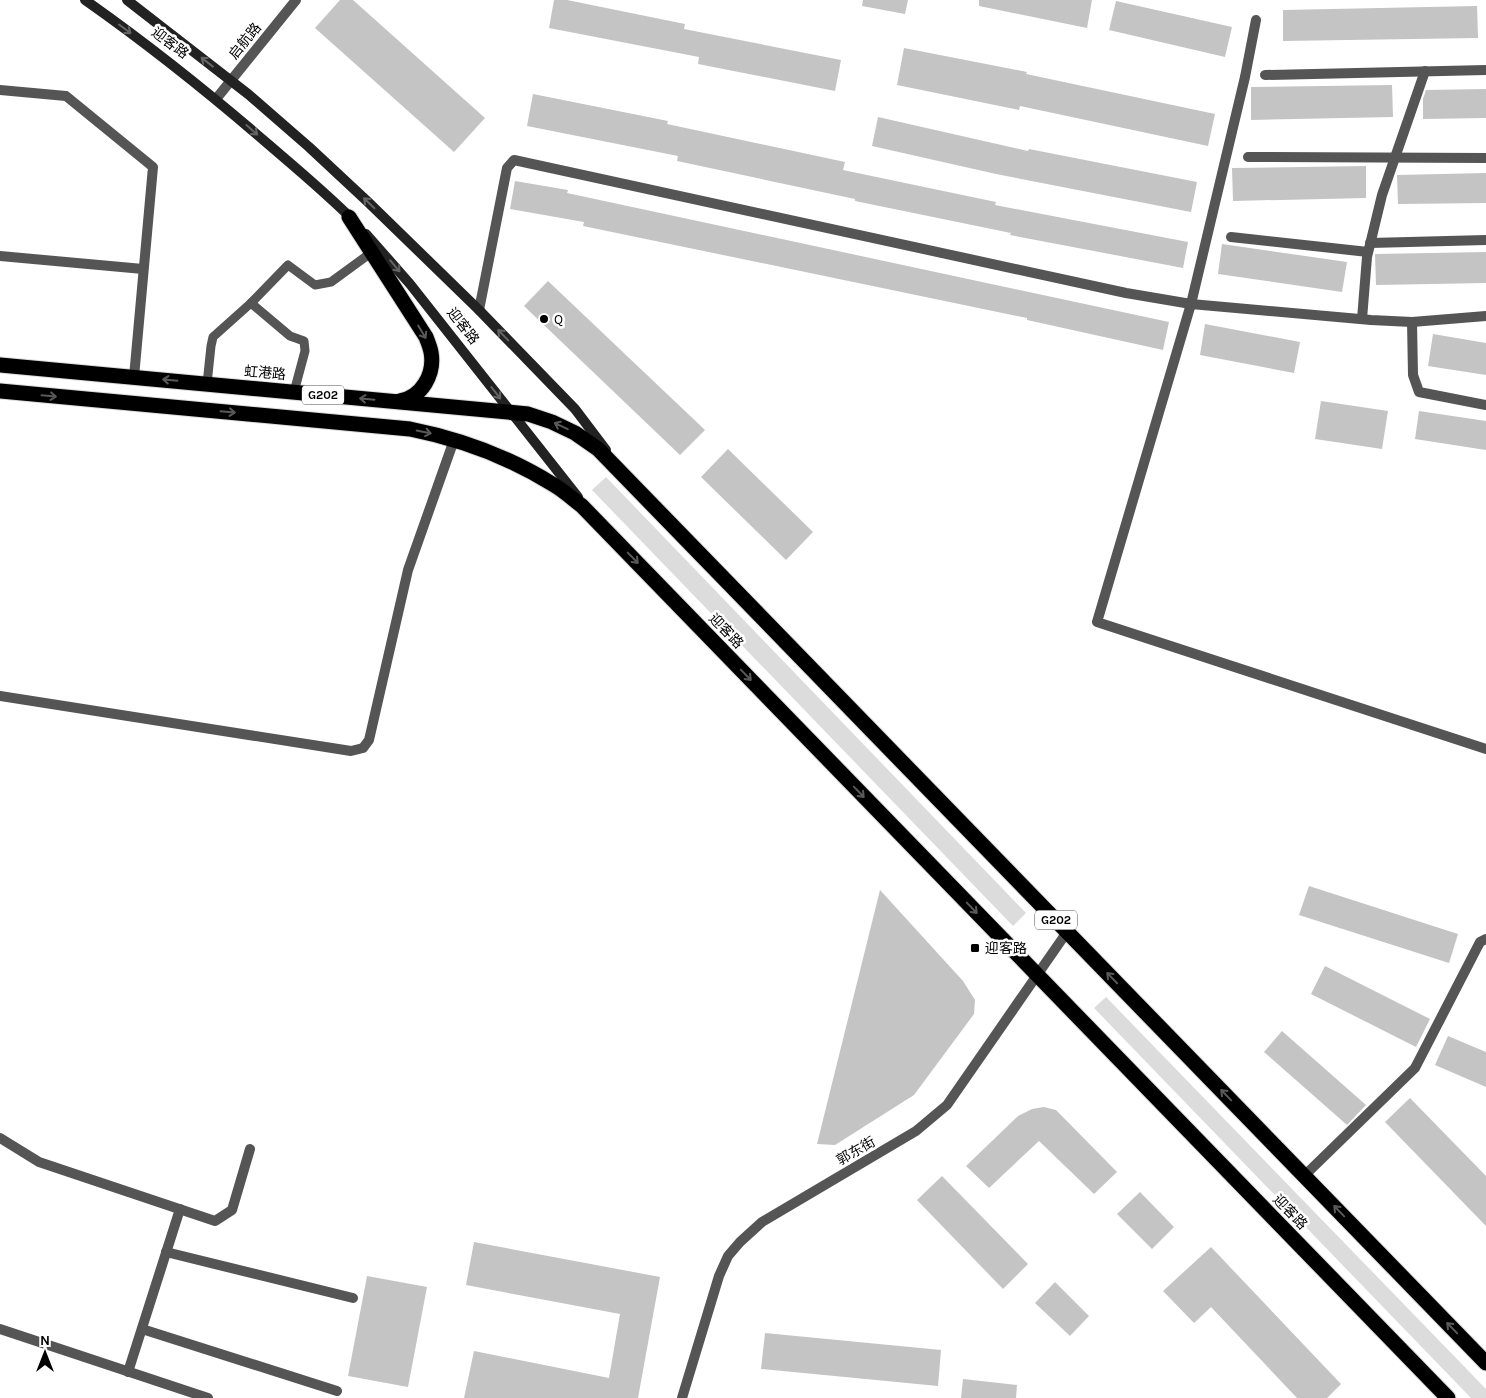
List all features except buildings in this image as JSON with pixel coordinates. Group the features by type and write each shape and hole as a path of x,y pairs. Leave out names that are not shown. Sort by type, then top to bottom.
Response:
{"highway":[{"path":"349,217 426,337 431,350 432,363 430,374 424,385 407,400 395,401"},
{"name":"虹港路","path":"0,365 528,414 552,422 574,433 598,449 626,478"},
{"name":"G202","path":"0,391 410,430 454,440 528,470 555,485 582,506 599,523"},
{"name":"迎客路","path":"626,478 1486,1363"},
{"name":"迎客路","path":"599,523 1448,1398"}],"main road":[{"name":"迎客路","path":"85,0 216,100 292,164 379,247 599,523"},
{"name":"迎客路","path":"127,0 231,80 309,147 368,202 479,310 575,409 626,478"}],"street":[{"name":"启航路","path":"216,100 296,0"},
{"path":"1256,20 1245,77 1191,304 1097,622 1486,749"},
{"path":"1265,75 1486,70"},
{"path":"1362,320 1369,248 1382,195 1424,71"},
{"path":"0,90 66,96 153,167 134,377"},
{"path":"1248,157 1486,158"},
{"path":"479,310 507,168 514,160 1126,293 1191,304 1362,320 1412,322 1486,316"},
{"path":"1231,237 1369,248 1486,240"},
{"path":"0,256 143,269"},
{"path":"1412,322 1413,375 1419,392 1486,405"},
{"path":"0,696 351,751 363,748 369,740 408,570 454,440"},
{"name":"郭东街","path":"682,1398 719,1276 728,1256 762,1222 916,1132 947,1105 1068,932"},
{"path":"1304,1176 1415,1068 1480,942 1486,939"},
{"path":"0,1138 39,1162 215,1221 232,1210 250,1149"},
{"path":"128,1372 180,1209"},
{"path":"166,1252 353,1298"},
{"path":"0,1329 208,1398"},
{"path":"142,1329 337,1391"}],"lane":[{"path":"207,384 213,337 251,303 288,265 315,285 331,282 372,252"},
{"path":"251,303 290,336 304,341 305,351 294,392"}],"shaded area":[{"path":"606,477 1026,913 1013,926 592,490"},
{"path":"1106,997 1486,1389 1486,1398 1471,1398 1094,1008"}],"place":[{"name":"Q","path":"544,319"},
{"name":"迎客路","path":"975,948"}]}
